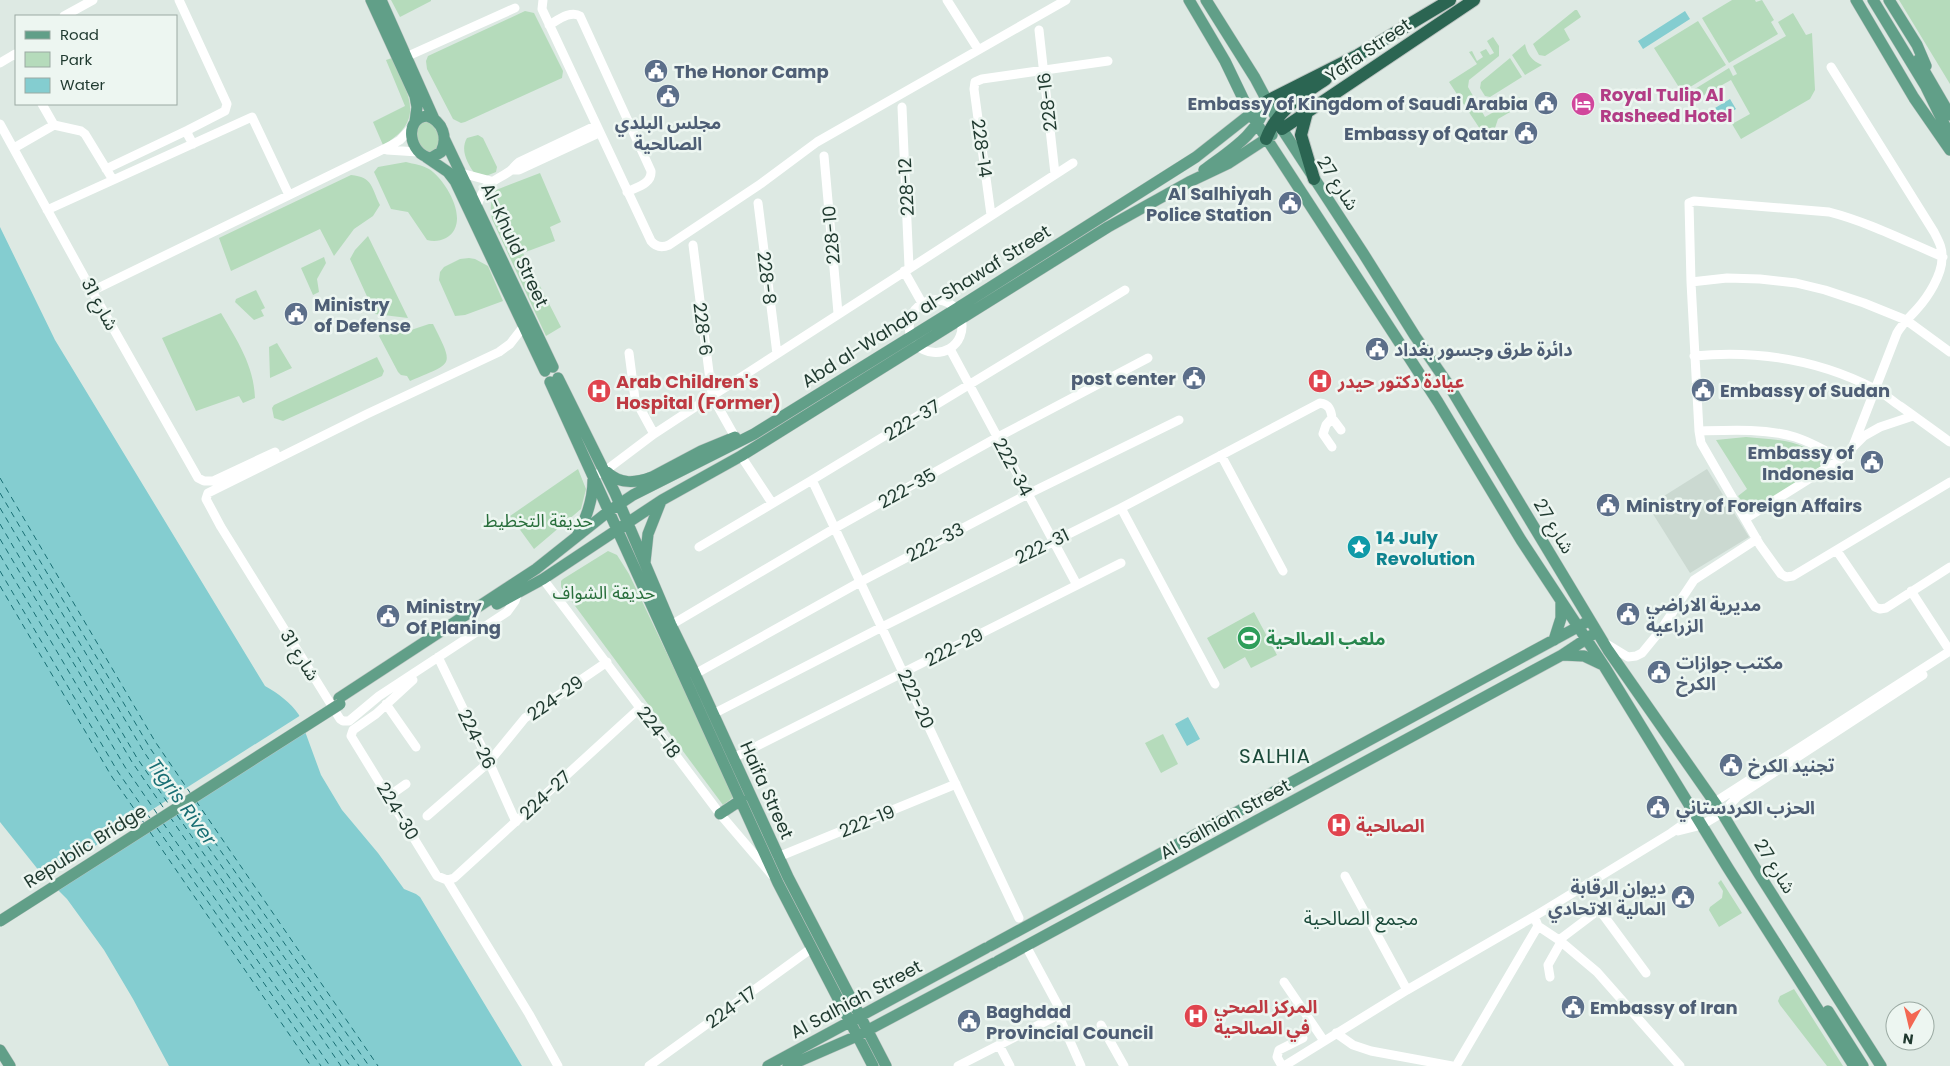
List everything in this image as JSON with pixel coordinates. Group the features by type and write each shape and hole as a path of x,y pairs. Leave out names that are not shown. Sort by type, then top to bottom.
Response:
{"highway":[{"name":"Yafa Street","path":"1266,101 1358,55 1450,0"},
{"name":"Yafa Street","path":"1279,124 1307,112 1474,0"},
{"path":"1266,139 1279,124 1293,102 1358,55"},
{"path":"1307,112 1301,135 1314,179"}],"main road":[{"path":"371,0 415,96 417,107 412,141 422,154 433,157 439,154 443,148 442,128 434,119 408,56 381,0"},
{"name":"شارع 27","path":"1189,0 1225,61 1250,113 1266,139 1438,402 1506,514 1604,666 1854,1066"},
{"name":"شارع 27","path":"1206,0 1279,124 1415,336 1448,384 1604,642 1715,802 1881,1066"},
{"path":"1856,0 1914,98 1950,150"},
{"path":"1864,0 1950,144"},
{"path":"1873,0 1926,87 1950,136"},
{"path":"1880,0 1950,115"},
{"path":"1889,0 1916,45 1930,80"},
{"path":"1189,182 1245,138 1257,124 1266,101"},
{"name":"Abd al-Wahab al-Shawaf Street","path":"499,599 518,593 543,579 662,500 741,456 1196,157 1266,101"},
{"path":"414,124 423,117 434,119"},
{"name":"Al-Khuld Street","path":"422,154 448,172 455,181 492,250 549,369 524,326 492,250 477,206 444,138"},
{"name":"Abd al-Wahab al-Shawaf Street","path":"959,313 1108,227 1189,182 1229,163 1266,139"},
{"name":"Abd al-Wahab al-Shawaf Street","path":"499,599 609,511 633,495 754,434 914,341"},
{"path":"554,380 605,471 620,504 622,526 609,511 554,380"},
{"path":"605,471 612,478 618,480 641,481 716,444 735,437 754,434"},
{"path":"574,540 590,502 593,490 593,476"},
{"path":"645,566 648,534 662,500"},
{"path":"1506,514 1521,506"},
{"name":"Haifa Street","path":"622,526 645,566 670,625 714,714 778,857 855,1019 857,1036 873,1066"},
{"name":"Haifa Street","path":"622,526 778,883 812,948 855,1019 868,1030 886,1066"},
{"name":"Republic Bridge","path":"0,921 499,599"},
{"path":"1554,640 1561,618 1562,602"},
{"name":"Al Salhiah Street","path":"768,1066 1578,627 1594,625"},
{"name":"Al Salhiah Street","path":"788,1066 857,1036 1562,655 1586,639 1594,625"},
{"path":"1562,655 1584,656 1604,666"},
{"name":"Republic Bridge","path":"0,914 340,701"},
{"path":"1380,734 1389,749"},
{"path":"720,814 742,800"},
{"path":"1199,831 1208,848"},
{"path":"1804,987 1828,1010 1864,1066"},
{"path":"0,1050 10,1066"}],"street":[{"path":"66,15 93,0"},
{"path":"106,169 225,111 227,104 179,0"},
{"path":"543,0 542,9 597,130 651,241 659,246 666,246 759,185 817,142 1066,0"},
{"path":"947,0 978,49"},
{"path":"408,56 515,8"},
{"path":"549,25 572,14 580,16 651,171 648,181 627,192"},
{"name":"228-16","path":"1038,30 1055,174"},
{"path":"0,63 15,54"},
{"path":"1043,70 1108,61"},
{"path":"1830,68 1934,232 1940,244 1943,257 1938,276 1928,294 1918,309 1906,320 1897,333 1853,446"},
{"name":"228-14","path":"991,215 974,89 975,82 982,78 1043,70"},
{"path":"43,105 54,125"},
{"name":"228-12","path":"902,107 907,269"},
{"path":"48,210 252,117 289,195"},
{"name":"شارع 31","path":"0,124 196,475 204,481 213,481 275,452"},
{"path":"92,291 395,144 414,124"},
{"path":"14,148 54,125 81,131 85,134 113,180"},
{"path":"188,130 188,135 193,144"},
{"path":"477,206 485,187 491,181 512,170 519,170 597,130"},
{"path":"379,151 394,150 422,154"},
{"name":"228-10","path":"824,156 838,314"},
{"path":"593,476 605,471 654,434 1073,163"},
{"path":"461,173 491,181"},
{"path":"1943,257 1878,229 1829,212 1694,201 1689,203 1690,282 1701,443 1757,539 1781,574 1786,577 1793,576 1950,482"},
{"name":"228-8","path":"758,203 777,354"},
{"name":"228-6","path":"693,245 712,396 735,437"},
{"path":"907,269 922,303"},
{"path":"1690,282 1743,278 1796,283 1848,298 1906,320 1950,352"},
{"name":"222-37","path":"699,547 1125,290"},
{"path":"931,299 940,299 949,303 959,313 962,327 961,335 957,343 950,349 941,352 932,353 924,350 914,341 908,328 914,309 931,299"},
{"name":"شارع 31","path":"439,659 379,696 349,721 346,722 340,719 221,527 206,502 206,497 208,493 350,422 499,352 510,344 524,326"},
{"name":"222-34","path":"950,349 1077,585"},
{"path":"629,353 635,399 654,434"},
{"path":"1694,356 1744,354 1784,358 1818,366 1876,389 1950,442"},
{"name":"222-35","path":"670,625 835,528 998,437 1148,358"},
{"name":"222-31","path":"714,714 1053,540 1121,508 1320,403 1328,406 1331,410 1332,418"},
{"path":"1745,519 1841,459 1864,436 1880,427 1913,416"},
{"path":"1332,447 1324,434 1326,425 1332,418 1341,430"},
{"name":"222-33","path":"695,674 860,582 1028,494 1179,420"},
{"path":"1699,431 1751,430 1778,433 1804,441 1841,459"},
{"path":"1220,455 1283,570"},
{"path":"741,456 772,503"},
{"name":"222-20","path":"812,480 1019,918"},
{"path":"1121,508 1215,684"},
{"path":"1604,642 1628,658 1642,653 1665,624 1694,580 1757,539"},
{"path":"1837,551 1875,608 1880,610 1950,567"},
{"name":"222-29","path":"733,758 1121,563"},
{"name":"224-18","path":"543,579 720,814 778,883"},
{"path":"1699,820 1715,802 1950,651 1911,591"},
{"path":"416,747 386,704 406,685 439,659 507,612 518,593"},
{"path":"1303,1038 1279,1050 1277,1057 1283,1066 1406,990 1534,916 1671,833 1699,820 1722,813 1738,796 1950,658"},
{"name":"224-26","path":"439,659 516,822"},
{"name":"224-29","path":"427,816 489,762 525,718 607,662"},
{"name":"224-30","path":"386,704 367,721 353,730 351,733 352,738 437,876 447,880 529,1014 558,1066"},
{"name":"224-27","path":"447,880 454,878 641,707"},
{"path":"389,796 406,784"},
{"name":"222-19","path":"778,857 956,784"},
{"path":"1344,876 1406,990"},
{"path":"1550,977 1548,965 1560,941 1596,912 1600,912 1604,916 1646,973"},
{"path":"1534,916 1538,926 1560,941 1597,972 1680,1066"},
{"path":"1014,933 1018,926 1019,918 1025,922 1032,923"},
{"path":"1456,1066 1538,926"},
{"path":"958,1066 1062,1013 1026,946"},
{"name":"224-17","path":"649,1066 812,948"},
{"path":"1284,982 1324,1041"},
{"path":"1061,1022 1081,1066"},
{"path":"1101,1025 1124,1066"},
{"path":"1336,1034 1353,1045 1371,1051 1446,1066"},
{"path":"998,1045 1010,1066"}],"shaded area":[{"path":"1707,469 1749,537 1690,573 1648,506"}],"green space":[{"path":"391,0 431,0 431,1 400,17"},
{"path":"1732,0 1755,0 1756,2 1762,0 1774,20 1771,22 1778,34 1729,63 1702,18"},
{"path":"1899,0 1950,0 1950,84"},
{"path":"1577,10 1581,17 1564,29 1570,40 1545,56 1539,55 1533,44"},
{"path":"525,11 534,13 563,71 562,78 465,122 461,123 453,119 427,69 426,61 428,56"},
{"path":"1793,13 1806,35 1812,33 1815,90 1810,99 1741,139 1732,124 1750,114 1731,80 1690,103 1685,95 1729,68 1733,76 1737,74 1733,66 1786,36 1778,22"},
{"path":"1698,21 1726,65 1682,92 1654,48"},
{"path":"1493,37 1499,46 1499,56 1469,80 1468,87 1485,117 1520,97 1524,104 1498,119 1495,128 1484,135 1449,82 1477,64 1469,52 1472,51 1477,61 1483,57 1480,52 1486,49 1490,55 1494,53 1487,41"},
{"path":"1525,44 1530,57 1542,65 1525,75 1512,55"},
{"path":"392,58 408,95 409,116 405,126 397,136 383,145 373,122 405,106 386,60"},
{"path":"1510,58 1522,77 1490,97 1485,96 1480,88 1481,82"},
{"path":"431,121 441,139 435,152 426,153 414,136 417,124"},
{"path":"478,135 483,138 497,167 496,172 486,176 475,174 464,152 467,138"},
{"path":"406,162 429,169 449,192 457,212 457,222 453,231 446,238 437,241 427,240 408,212 391,209 374,172 378,167"},
{"path":"540,173 561,222 550,227 555,241 523,253 561,327 546,336 492,219 491,208 496,190"},
{"path":"351,175 364,178 370,184 380,205 373,216 354,229 334,256 320,229 231,271 219,238"},
{"path":"368,236 408,318 375,314 350,259 355,250"},
{"path":"324,257 326,263 317,279 319,292 313,295 301,268"},
{"path":"469,258 488,266 503,301 465,315 455,316 439,280 440,272 444,267 460,259"},
{"path":"256,290 265,308 261,310 264,316 254,320 235,302 236,299"},
{"path":"221,313 239,343 248,364 252,375 255,398 243,403 239,396 196,411 162,338"},
{"path":"433,324 445,349 446,362 435,370 410,381 407,376 401,375 398,372 379,336 382,332 405,332"},
{"path":"277,343 292,368 270,378 269,347"},
{"path":"377,357 384,371 382,376 283,421 274,418 272,408 274,405"},
{"path":"1746,437 1779,440 1800,445 1817,456 1823,465 1751,513 1738,496 1747,489 1716,440"},
{"name":"حديقة التخطيط","path":"578,469 586,489 581,509 534,549 510,516"},
{"name":"حديقة الشواف","path":"608,551 617,555 629,574 735,796 723,805 561,587 563,579"},
{"path":"1254,612 1277,655 1251,668 1245,657 1224,669 1207,638"},
{"path":"1163,734 1178,764 1161,773 1145,743"},
{"path":"1721,880 1742,913 1719,927 1709,910 1710,907 1722,898 1723,891 1718,883"},
{"path":"1794,989 1843,1066 1827,1066 1780,1005 1778,1001 1780,996"}],"water":[{"path":"1685,11 1690,19 1643,49 1638,41"},
{"path":"1730,99 1736,109 1716,121 1710,111"},
{"name":"Tigris River","path":"0,227 55,340 265,686 284,699 299,715 321,775 342,810 378,853 404,889 420,897 522,1066 169,1066 104,950 67,899 40,872 0,822"},
{"path":"1188,717 1200,739 1187,746 1175,724"}],"pier":[{"path":"301,715 308,731 52,887 43,879"}],"ferry route":[{"path":"0,478 156,743 191,794"},
{"path":"0,493 150,748 184,798"},
{"path":"0,508 144,752 177,801"},
{"path":"0,524 137,758 170,806"},
{"path":"0,539 132,762 165,810"},
{"path":"0,555 125,767 158,815"},
{"path":"0,571 118,772 150,818"},
{"path":"0,586 112,777 144,823"},
{"path":"196,801 378,1066"},
{"path":"189,805 369,1066"},
{"path":"183,810 359,1066"},
{"path":"177,815 350,1066"},
{"path":"170,817 341,1066"},
{"path":"163,823 330,1066"},
{"path":"157,828 321,1066"},
{"path":"150,832 311,1066"}],"place":[{"name":"The Honor Camp","path":"656,71"},
{"name":"مجلس البلدي الصالحية","path":"668,96"},
{"name":"Embassy of Kingdom of Saudi Arabia","path":"1546,103"},
{"name":"Royal Tulip Al Rasheed Hotel","path":"1583,104"},
{"name":"Embassy of Qatar","path":"1526,133"},
{"name":"Al Salhiyah Police Station","path":"1290,203"},
{"name":"Ministry of Defense","path":"296,314"},
{"name":"دائرة طرق وجسور بغداد","path":"1377,349"},
{"name":"post center","path":"1194,378"},
{"name":"عيادة دكتور حيدر","path":"1320,381"},
{"name":"Embassy of Sudan","path":"1703,390"},
{"name":"Arab Children's Hospital (Former)","path":"599,391"},
{"name":"Embassy of Indonesia","path":"1872,462"},
{"name":"Ministry of Foreign Affairs","path":"1608,505"},
{"name":"14 July Revolution","path":"1359,547"},
{"name":"مديرية الاراضي الزراعية","path":"1628,614"},
{"name":"Ministry Of Planing","path":"388,616"},
{"name":"ملعب الصالحية","path":"1249,638"},
{"name":"مكتب جوازات الكرخ","path":"1659,672"},
{"name":"تجنيد الكرخ","path":"1731,765"},
{"name":"الحزب الكردستاني","path":"1658,807"},
{"name":"الصالحية","path":"1339,825"},
{"name":"ديوان الرقابة المالية الاتحادي","path":"1683,897"},
{"name":"Embassy of Iran","path":"1573,1007"},
{"name":"المركز الصحي في الصالحية","path":"1196,1016"},
{"name":"Baghdad Provincial Council","path":"969,1021"}],"district":[{"name":"SALHIA","path":"1275,756"},
{"name":"مجمع الصالحية","path":"1361,918"}]}
